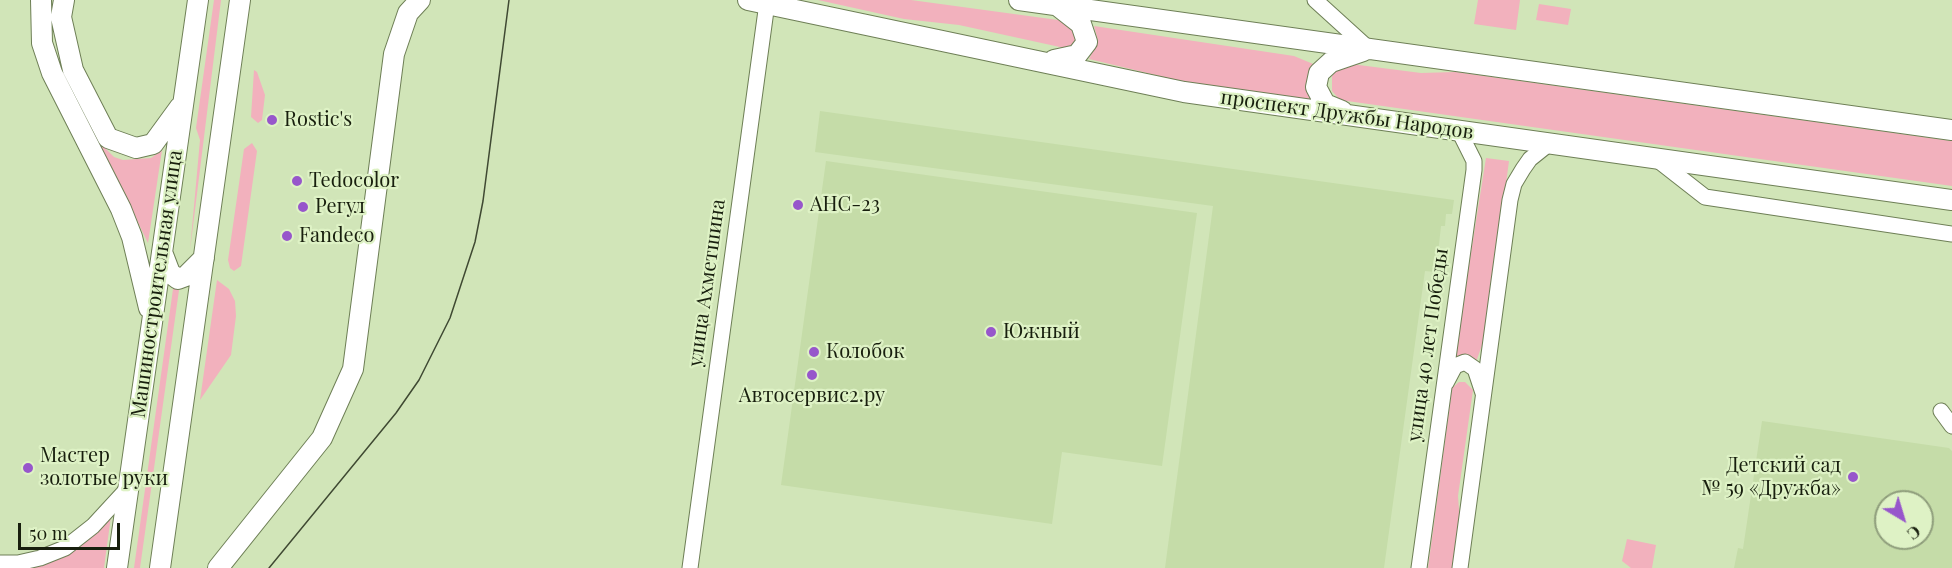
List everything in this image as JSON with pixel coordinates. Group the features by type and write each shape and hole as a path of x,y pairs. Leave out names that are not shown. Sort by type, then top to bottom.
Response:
{"main road":[{"path":"41,0 42,43 52,74 121,208 146,290 151,326"},
{"path":"64,0 61,17 73,70 108,138 136,148 153,144 183,102"},
{"name":"Машиностроительная улица","path":"117,568 198,0"},
{"path":"160,568 240,0"},
{"path":"218,568 322,438 353,369 394,54 408,13 420,0"},
{"path":"1019,0 1952,130"},
{"name":"проспект Дружбы Народов","path":"757,2 1049,61 1184,92 1459,130 1659,161 1952,200"},
{"path":"1049,61 1077,54 1087,42 1081,24 1057,5"},
{"path":"1351,115 1325,104 1316,87 1319,73 1331,62 1368,49"},
{"path":"162,252 170,273 178,279 186,276 204,258"}],"street":[{"path":"1315,0 1368,49"},
{"name":"улица Ахметшина","path":"690,568 757,2"},
{"name":"улица 40 лет Победы","path":"1419,568 1474,170 1474,160 1459,130"},
{"path":"1461,568 1514,184 1530,159 1550,144"},
{"path":"1659,161 1705,197 1952,234"},
{"path":"1442,390 1455,366 1465,363 1474,369 1484,398"},
{"path":"1941,411 1952,426"},
{"path":"0,563 18,563 40,558 65,548 93,526 128,488"}],"shaded area":[{"path":"214,0 221,0 190,250 200,140 196,128"},
{"path":"818,0 911,0 1058,20 1073,27 1077,39 1069,49 959,25 904,19"},
{"path":"1478,0 1520,0 1516,30 1474,24"},
{"path":"1539,4 1571,9 1568,25 1536,20"},
{"path":"1094,26 1294,56 1318,66 1314,103 1193,84 1089,59 1098,41"},
{"path":"1351,64 1421,73 1456,72 1952,141 1952,186 1340,100 1332,91 1332,76 1337,70"},
{"path":"254,70 257,72 265,95 262,120 258,123 251,117"},
{"path":"820,111 1454,200 1452,214 1446,214 1445,226 1441,226 1436,272 1425,271 1384,568 1165,568 1213,206 815,152"},
{"path":"98,141 114,157 123,160 151,158 162,150 148,243"},
{"path":"252,143 257,151 241,266 234,271 230,268 228,260 244,149"},
{"path":"1486,158 1509,161 1486,334 1476,362 1454,360"},
{"name":"Южный","path":"826,161 1197,213 1162,466 1062,452 1052,524 781,485"},
{"path":"217,280 229,289 235,301 236,316 231,355 200,400"},
{"path":"174,282 180,283 140,568 134,568"},
{"path":"1459,382 1465,382 1473,390 1458,496 1460,523 1454,568 1428,568 1452,388"},
{"name":"Детский сад № 59 «Дружба»","path":"1762,421 1949,448 1952,451 1952,568 1734,568 1738,548 1743,549"},
{"path":"111,516 104,568 23,568"},
{"path":"1627,539 1656,545 1652,568 1631,568 1622,561"}],"tram line":[{"path":"269,568 396,413 419,380 450,318 475,242 483,201 509,0"}],"place":[{"name":"Rostic's","path":"272,120"},
{"name":"Tedocolor","path":"297,181"},
{"name":"АНС-23","path":"798,205"},
{"name":"Регул","path":"303,207"},
{"name":"Fandeco","path":"287,236"},
{"name":"Южный","path":"991,332"},
{"name":"Колобок","path":"814,352"},
{"name":"Автосервис2.ру","path":"812,375"},
{"name":"Мастер золотые руки","path":"28,468"},
{"name":"Детский сад № 59 «Дружба»","path":"1853,477"}]}
